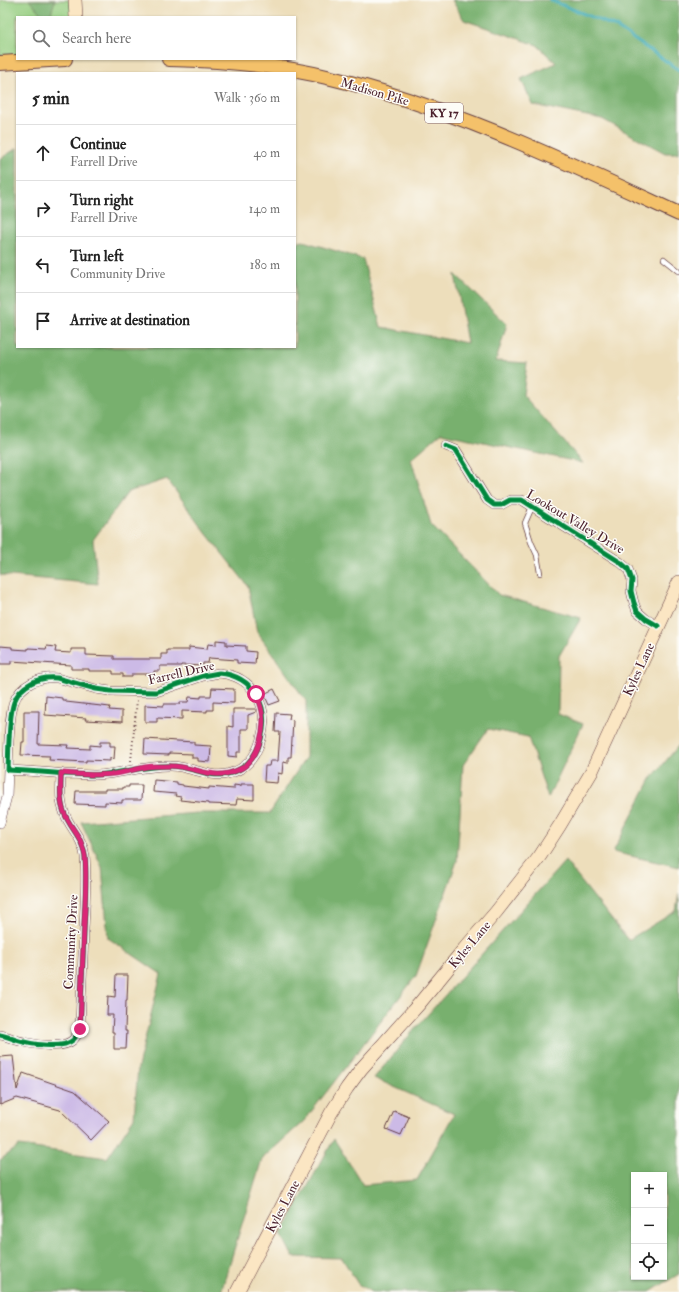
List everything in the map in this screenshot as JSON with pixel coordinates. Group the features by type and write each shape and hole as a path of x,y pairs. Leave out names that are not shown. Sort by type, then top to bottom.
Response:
{"main road":[{"path":"75,0 76,16"},
{"path":"0,63 49,60"},
{"name":"Madison Pike","path":"190,60 232,62 283,69 330,78 434,109 492,130 679,214"},
{"name":"Kyles Lane","path":"237,1292 331,1113 347,1088 361,1069 419,1004 496,912 540,856 560,825 591,773 679,582"}],"street":[{"name":"Lookout Valley Drive","path":"446,446 456,450 487,500 494,505 501,505 510,500 522,500 620,562 628,569 632,580 631,591 637,611 646,619 658,626"},
{"name":"Farrell Drive","path":"0,823 7,796 8,770 11,710 14,700 19,692 36,680 51,677 96,689 156,692 203,676 219,673 227,674 237,677 243,681 256,694 262,709 263,723 260,743 255,755 245,766 232,773 222,775 210,774 178,766 146,767 113,774 95,775 8,770"},
{"name":"Community Drive","path":"0,1035 23,1042 55,1045 67,1044 74,1039 80,1029 86,885 84,855 82,843 65,814 62,805 60,795 61,773"}],"lane":[{"path":"664,259 679,272"},
{"path":"532,507 525,523 536,555 540,573"}],"path":[{"path":"130,770 138,691"}],"green space":[{"path":"0,0 75,0 76,16 16,16 16,59 0,63"},
{"path":"29,0 55,0 50,16 43,16"},
{"path":"452,0 679,0 679,153 665,153 602,119 533,105 521,79 556,63 537,45 464,20"},
{"path":"16,149 16,348 296,348 296,243 303,241 363,259 381,327 467,343 455,274 507,324 496,361 527,363 523,395 583,463 441,433 411,459 431,525 499,595 581,618 559,656 558,714 583,724 548,798 528,737 488,729 463,765 457,861 416,976 304,1121 262,1159 221,1292 0,1292 0,1160 19,1146 107,1158 134,1118 138,1067 161,974 108,938 102,867 81,822 197,813 270,813 306,757 306,701 257,632 248,586 206,533 167,479 128,492 93,540 98,584 0,575 0,159"},
{"path":"679,745 679,867 613,852 651,779"},
{"path":"565,861 628,940 676,911 679,893 679,1274 650,1292 371,1292 358,1284 342,1258 293,1257 281,1234 334,1139 363,1185 417,1180 454,1114 374,1078 413,1031"}],"building":[{"path":"216,640 226,641 226,645 246,646 246,651 256,652 255,664 237,663 237,660 209,658 208,663 203,663 203,666 160,666 160,671 154,671 154,674 132,674 132,677 123,677 123,674 113,674 113,671 71,669 71,665 11,661 11,664 0,664 0,646 12,647 12,649 28,650 28,648 46,649 47,646 56,647 55,652 71,653 71,649 86,649 86,655 114,656 114,659 161,659 161,654 167,654 167,650 189,650 189,647 207,649 208,644 216,645"},
{"path":"212,688 234,689 234,703 213,702 213,710 207,710 207,712 182,711 182,719 157,718 157,722 145,722 145,705 164,706 164,704 180,704 180,702 188,702 189,697 201,698 201,696 211,696"},
{"path":"274,689 280,701 269,705 264,694"},
{"path":"46,696 62,698 62,700 66,700 66,702 110,707 109,710 122,711 122,722 85,720 86,718 45,715"},
{"path":"233,709 256,709 256,712 248,715 248,729 241,729 241,752 237,752 237,757 228,756 228,726 233,727"},
{"path":"24,711 39,711 38,744 68,745 67,748 90,749 90,745 100,746 100,742 110,742 110,746 115,746 114,759 110,758 110,761 86,760 86,762 49,760 50,756 21,755 22,742 24,742"},
{"path":"276,713 290,714 289,719 293,720 291,757 288,757 288,763 283,762 282,774 278,773 277,783 264,782 265,766 269,766 270,761 278,761 280,732 275,732"},
{"path":"145,739 194,742 194,745 211,746 210,762 198,761 198,758 192,758 192,754 144,754"},
{"path":"154,780 177,782 177,784 183,786 209,789 209,787 234,789 234,785 241,786 241,784 254,784 254,800 237,799 236,805 208,804 180,800 181,797 175,796 176,794 153,792"},
{"path":"129,785 142,785 141,800 122,800 122,803 105,802 105,805 75,804 76,791 105,791 105,789 123,789 123,787 129,787"},
{"path":"116,975 128,975 125,1031 127,1031 126,1049 114,1049 114,1032 112,1032 113,1015 107,1015 108,996 115,997"},
{"path":"13,1056 17,1090 23,1073 75,1091 109,1121 91,1140 60,1110 17,1098 0,1105 0,1057"},
{"path":"394,1111 409,1117 401,1135 386,1129"}],"waterway":[{"path":"550,0 616,27 679,70"}],"cycle path":[{"path":"446,446 456,450 487,500 494,505 501,505 510,500 522,500 620,562 628,569 632,580 631,591 637,611 646,619 658,626"},
{"path":"219,673 231,675 242,680 250,687 261,705 263,716 261,739 256,752 245,766 234,772 220,775 171,766 152,767 96,775 8,770 12,709 17,696 26,686 31,683 38,680 57,678 96,689 110,691 156,692 203,676 219,673"},
{"path":"0,1035 29,1043 63,1045 73,1040 80,1029 86,892 85,856 79,838 62,807 61,773"}],"route":[{"path":"80,1029 86,885 84,855 82,843 65,814 62,805 60,795 61,773 95,775 113,774 146,767 178,766 210,774 222,775 232,773 250,762 258,748 262,733 264,715 256,694"}]}
